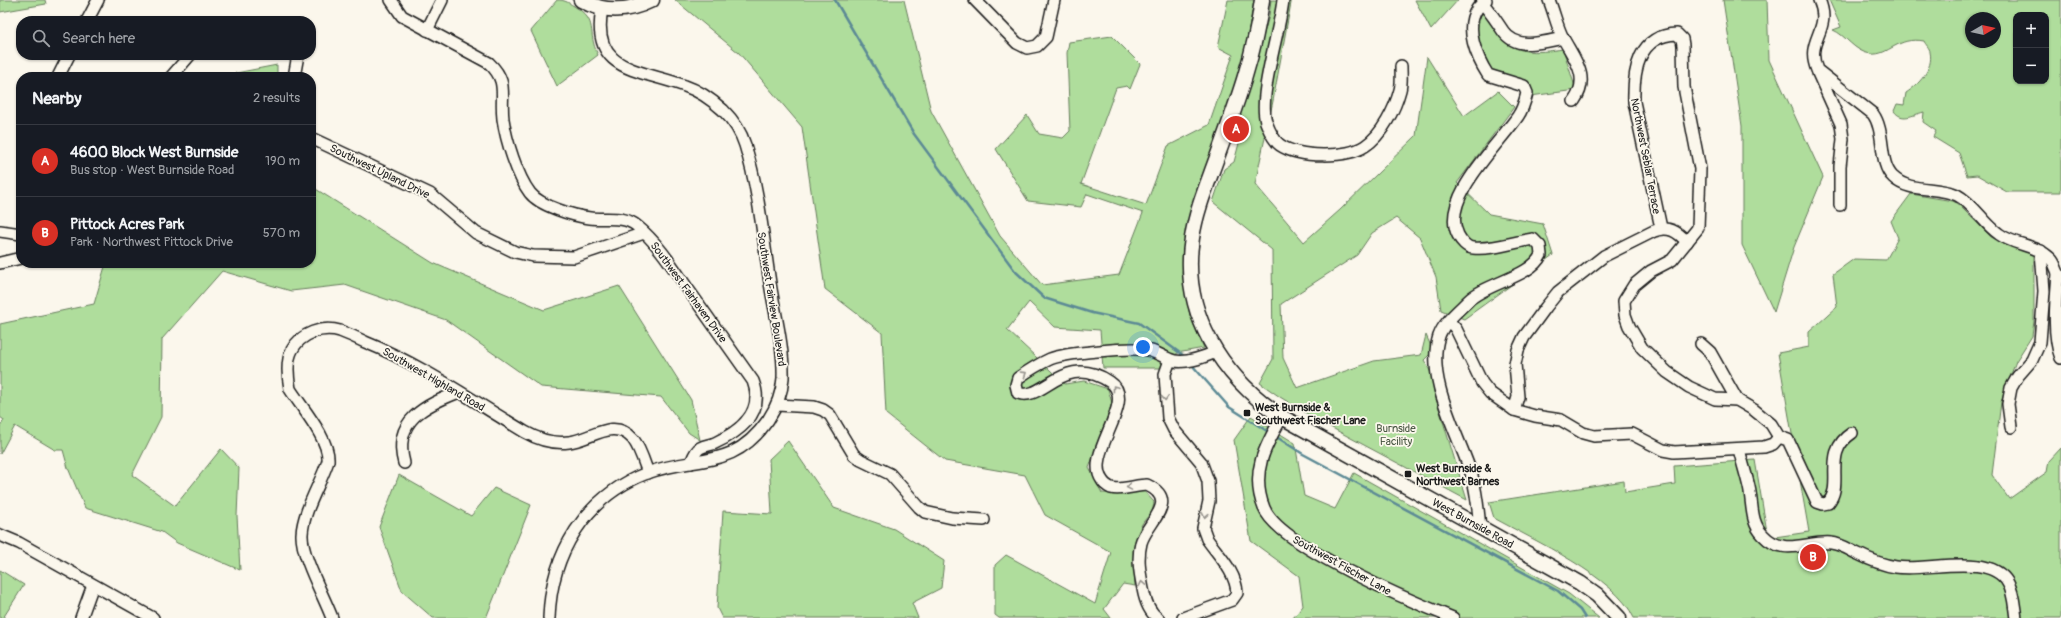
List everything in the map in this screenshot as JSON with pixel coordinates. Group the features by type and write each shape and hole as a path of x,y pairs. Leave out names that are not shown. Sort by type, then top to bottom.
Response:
{"main road":[{"path":"581,0 602,9 627,9 652,0"},
{"name":"West Burnside Road","path":"1262,0 1253,48 1201,202 1192,239 1190,262 1194,294 1202,325 1216,352 1231,374 1243,386 1282,417 1580,583 1597,594 1619,618"}],"street":[{"path":"90,16 98,0"},
{"name":"Southwest Fairhaven Drive","path":"391,0 402,16 489,63 498,72 502,80 504,120 519,175 530,194 546,205 569,213 590,218 625,219 636,225 660,249 753,381 758,396 757,403 748,420 731,435 714,444 701,447 697,451 691,463"},
{"path":"427,30 442,0"},
{"path":"975,0 1017,43 1027,48 1037,46 1046,37 1054,0"},
{"path":"1283,0 1264,100 1266,121 1274,139 1280,145 1291,151 1302,153 1344,154 1356,151 1366,145 1390,115 1400,90 1401,66"},
{"path":"1550,0 1563,38 1578,63 1581,76 1578,95 1574,101"},
{"path":"1819,0 1824,16 1822,27 1812,53 1817,70 1841,124 1843,139 1840,166 1840,205"},
{"path":"1480,527 1478,502 1472,477 1440,390 1437,375 1437,349 1439,338 1442,329 1470,299 1533,266 1541,255 1540,246 1533,239 1487,248 1472,248 1461,241 1455,230 1455,213 1461,196 1475,170 1518,115 1527,93 1524,86 1488,75 1481,64 1473,38 1473,21 1476,9 1484,2 1504,33 1520,42 1534,44 1563,38"},
{"name":"Southwest Fairview Boulevard","path":"549,618 554,575 564,549 578,527 592,510 609,495 648,473 727,456 743,446 764,426 777,405 783,380 781,352 755,188 749,158 742,137 725,112 704,94 685,86 625,67 612,58 604,49 600,35 599,24 602,9"},
{"name":"Northwest Seblar Terrace","path":"1661,228 1634,102 1634,82 1639,57 1647,47 1661,38 1677,34 1682,39 1684,87 1700,169 1700,219 1698,228 1687,242"},
{"path":"60,72 66,60"},
{"path":"175,72 186,60"},
{"path":"295,72 297,60"},
{"path":"1817,70 1873,114 1878,122 1887,168 1892,176 1906,185 1956,195 1965,200 2000,235 2041,251 2053,260 2059,275 2057,331 2058,346 2061,358"},
{"name":"Southwest Upland Drive","path":"316,140 430,194 476,233 515,252 533,256 574,257 644,233"},
{"path":"1514,410 1518,397 1515,364 1518,350 1533,323 1558,292 1604,256 1661,228 1678,232 1687,242 1672,260 1651,271 1634,284 1624,301 1625,315 1628,326 1642,348 1667,372 1689,387 1715,399 1737,400 1754,410 1771,424 1777,430 1779,437"},
{"path":"0,231 16,233"},
{"path":"2011,427 2008,404 2010,388 2032,360 2040,342 2044,291 2041,251"},
{"path":"0,263 16,259"},
{"path":"1449,321 1456,329 1482,383 1490,393 1514,410 1535,416 1561,420 1583,433 1594,436 1632,434 1663,450 1674,452 1739,449 1772,444 1779,437"},
{"name":"Southwest Highland Road","path":"332,618 309,563 302,535 304,522 328,464 329,453 325,442 290,389 289,362 292,350 299,342 311,333 322,330 339,331 392,353 541,440 570,442 606,429 624,432 632,438 637,446 648,473"},
{"path":"1701,344 1710,352 1737,400"},
{"path":"1158,618 1146,602 1139,558 1145,533 1159,515 1161,500 1153,488 1147,485 1111,488 1105,485 1097,469 1098,457 1105,442 1120,395 1117,389 1103,378 1085,372 1064,375 1032,394 1025,396 1018,393 1016,385 1018,378 1043,362 1065,355 1146,350 1156,352 1170,360 1201,358 1216,352"},
{"path":"1170,360 1165,374 1168,418 1174,430 1201,462 1208,480 1209,490 1203,528 1204,534 1231,571 1237,583 1238,593 1232,600 1183,618"},
{"path":"404,463 402,440 407,424 436,401 459,392"},
{"path":"777,405 814,407 830,415 854,455 890,474 926,512 952,518 984,520"},
{"name":"Southwest Fischer Lane","path":"1282,417 1262,454 1260,468 1261,497 1264,509 1271,519 1282,530 1360,577 1401,597 1453,618"},
{"path":"1779,437 1788,440 1800,462 1812,494 1817,502 1822,504 1828,503 1834,493 1835,462 1840,444 1852,433"},
{"path":"1739,449 1749,488 1755,526 1771,542 1779,547 1788,548 1831,543 1841,545 1875,561 1893,567 1906,569 1958,565 1985,567 1998,572 2008,583 2013,598 2016,618"},
{"path":"0,535 19,543 153,618"},
{"path":"80,618 93,585"}],"green space":[{"path":"0,0 45,0 46,4 0,12"},
{"path":"557,0 570,3 587,17 590,22 598,55 557,86 531,31"},
{"path":"675,0 904,0 931,111 1000,236 1042,285 1119,275 1143,213 1087,194 1081,207 1028,201 996,149 1027,115 1039,134 1063,138 1070,131 1067,53 1069,42 1112,36 1140,64 1130,89 1127,86 1116,88 1081,184 1146,205 1168,146 1209,125 1233,55 1218,47 1228,0 1254,0 1244,57 1191,213 1182,273 1190,316 1204,348 1177,353 1175,368 1103,368 1100,330 1055,327 1029,302 1007,330 1065,384 1084,381 1108,389 1112,403 1089,468 1102,493 1121,494 1144,491 1154,502 1152,511 1143,522 1136,540 1134,555 1135,586 1123,584 1104,609 1111,618 999,618 995,615 995,565 1006,555 1095,604 1111,552 1045,515 1025,475 945,461 886,414 882,333 825,289 802,127 739,53"},
{"name":"Burnside Facility","path":"1271,0 1291,0 1291,3 1273,101 1255,184 1304,242 1340,210 1416,136 1427,57 1464,116 1498,91 1514,107 1457,183 1489,214 1543,224 1553,255 1464,319 1441,310 1436,277 1420,238 1396,218 1372,233 1357,255 1281,304 1283,358 1297,388 1374,361 1421,355 1426,335 1433,351 1424,360 1435,380 1434,392 1467,500 1319,421 1260,383 1273,359 1272,250 1213,202 1224,169 1234,162 1242,132 1239,119 1269,16"},
{"path":"1415,0 1458,0 1431,30"},
{"path":"1723,0 1767,0 1769,60 1823,177 1794,247 1774,312 1742,245 1742,126"},
{"path":"1829,0 2061,0 2061,192 2007,192 1977,175 1967,176 1959,153 1933,137 1936,131 1923,122 1924,112 1904,117 1900,116 1894,111 1897,104 1904,105 1906,93 1920,81 1930,64 1930,52 1924,41 1907,41 1883,52 1871,54 1865,53 1855,47 1838,32 1833,30 1841,27"},
{"path":"1480,7 1485,12 1501,38 1509,44 1525,51 1534,52 1563,49 1576,90 1530,96 1527,82 1523,79 1493,73 1483,62 1476,27"},
{"path":"277,65 277,72 241,72"},
{"path":"316,189 433,263 544,310 619,286 691,400 700,440 689,433 661,397 541,387 446,320 345,285 291,291 222,271 162,339 161,417 132,475 175,506 221,449 239,468 237,516 240,570 177,543 162,532 85,508 68,468 63,450 55,450 15,426 0,454 0,427 4,420 0,417 0,324 94,304 105,268 316,268"},
{"path":"1911,194 1953,201 1959,205 1991,237 2034,255 2034,321 2032,336 2016,361 2001,402 1992,475 2009,499 2047,472 2049,461 2061,448 2061,618 1634,618 1624,603 1610,588 1592,574 1551,548 1494,518 1489,502 1624,481 1625,492 1675,484 1674,466 1755,460 1768,538 1809,532 1778,353 1809,347 1809,332 1837,307 1833,274 1854,259 1886,260 1898,238 1891,221"},
{"path":"1251,416 1295,443 1304,496 1335,509 1354,473 1569,594 1599,618 1293,618 1303,606 1299,576 1251,541 1234,440"},
{"path":"788,441 834,508 894,529 944,561 941,588 912,603 918,618 722,618 717,608 723,511 772,514 769,459"},
{"path":"399,475 471,516 494,488 531,505 486,618 433,618 402,591 379,527"},
{"path":"0,570 24,585 3,618 0,618"}],"waterway":[{"path":"835,0 914,134 1015,271 1044,298 1092,313 1139,323 1184,356"},
{"path":"1192,365 1229,407 1267,431"},
{"path":"1275,436 1303,454 1558,591 1580,610 1585,618"}],"place":[{"name":"4600 Block West Burnside","path":"1236,129"},
{"name":"West Burnside & Southwest Fischer Lane","path":"1247,413"},
{"name":"West Burnside & Northwest Barnes","path":"1408,474"},
{"name":"Pittock Acres Park","path":"1813,557"}]}
